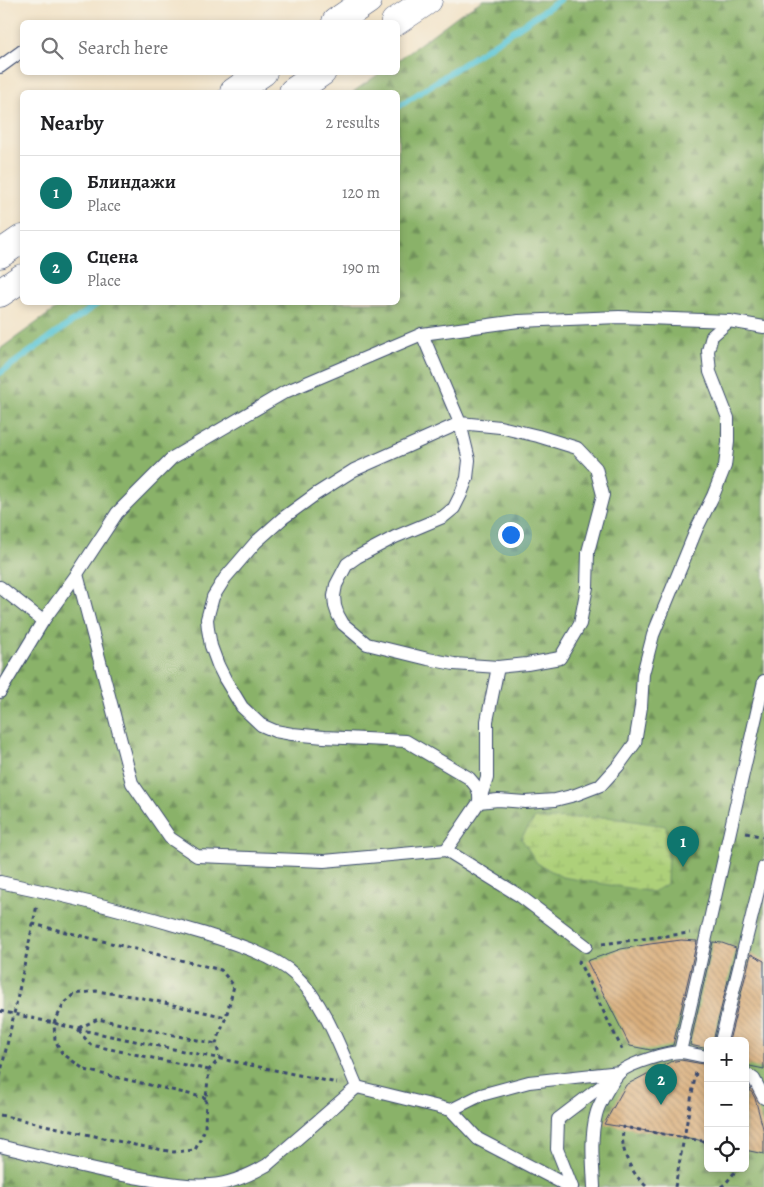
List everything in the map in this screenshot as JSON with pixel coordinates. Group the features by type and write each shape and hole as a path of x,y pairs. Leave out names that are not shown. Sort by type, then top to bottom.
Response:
{"main road":[{"path":"398,20 428,0"},
{"path":"237,90 259,75"},
{"path":"296,90 318,75"},
{"path":"0,254 20,239"},
{"path":"0,293 20,279"}],"lane":[{"path":"0,67 20,52"},
{"path":"0,692 43,621 117,514 172,458 284,392 422,334 519,321 619,317 730,321 764,327"},
{"path":"479,802 555,800 575,795 601,785 619,765 634,743 641,707 643,674 653,635 725,466 728,418 710,372 708,351 712,336 730,321"},
{"path":"422,334 460,423 469,460 467,478 454,508 443,517 395,537 347,564 336,585 335,606 343,624 367,644 428,659 454,664 498,667 560,658 580,624 587,587 588,552 602,496 596,468 578,448 500,427 460,423 354,470 283,518 256,542 225,578 213,597 208,619 208,629 211,646 225,679 242,707 260,725 292,734 406,741 469,778 480,794 479,802"},
{"path":"77,574 132,783 170,838 197,856 324,861 446,850 520,896 586,946"},
{"path":"0,587 43,621"},
{"path":"446,850 479,802 487,778 487,721 498,667"},
{"path":"680,1052 764,681"},
{"path":"722,1037 764,867"},
{"path":"0,882 40,890 162,921 256,952 287,968 304,984 317,1003 336,1039 357,1087"},
{"path":"571,1187 557,1149 558,1119 625,1069 638,1062 680,1052 703,1056"},
{"path":"451,1110 481,1095 529,1082 625,1069"},
{"path":"594,1187 592,1133 596,1113 603,1097 625,1069"},
{"path":"764,1070 750,1076 764,1098"},
{"path":"357,1087 451,1110 478,1139 571,1187"},
{"path":"0,1146 106,1172 156,1181 210,1185 226,1182 267,1165 357,1087"}],"path":[{"path":"0,1076 40,890"},
{"path":"33,924 220,970 234,986 226,1017 216,1044 220,1058"},
{"path":"625,1069 579,962 586,946 708,930"},
{"path":"206,1098 85,1070 62,1053 55,1040 54,1022 64,1004 75,994 96,991 138,997 226,1017"},
{"path":"0,1011 54,1022 77,1029 357,1087"},
{"path":"77,1029 98,1019 216,1044"},
{"path":"77,1029 91,1045 209,1070"},
{"path":"675,1187 684,1137 703,1056"},
{"path":"0,1115 174,1152 195,1150 205,1129 209,1070 220,1058"},
{"path":"646,1186 629,1165 623,1144 623,1127 704,1141"},
{"path":"721,1187 726,1184 735,1172"}],"green space":[{"path":"483,0 764,0 764,1187 0,1187 0,349 61,305 400,305 400,90 356,90 377,75 400,75 400,59 460,14"},
{"path":"607,817 666,826 668,851 667,884 652,892 562,877 537,863 521,838 535,818"}],"building":[{"path":"681,940 697,941 673,1045 651,1050 630,1046 587,961 621,949"},
{"path":"713,942 736,948 714,1037 704,1037 704,1048 690,1045"},
{"path":"751,954 764,961 764,1069 749,1066 749,1037 730,1037"},
{"path":"681,1060 704,1064 704,1141 604,1124 626,1085 670,1062"},
{"path":"749,1088 755,1098 764,1132 764,1154 749,1151"}],"waterway":[{"path":"400,106 560,0"},
{"path":"0,373 96,305"}],"place":[{"name":"Блиндажи","path":"683,867"},
{"name":"Сцена","path":"661,1105"}]}
